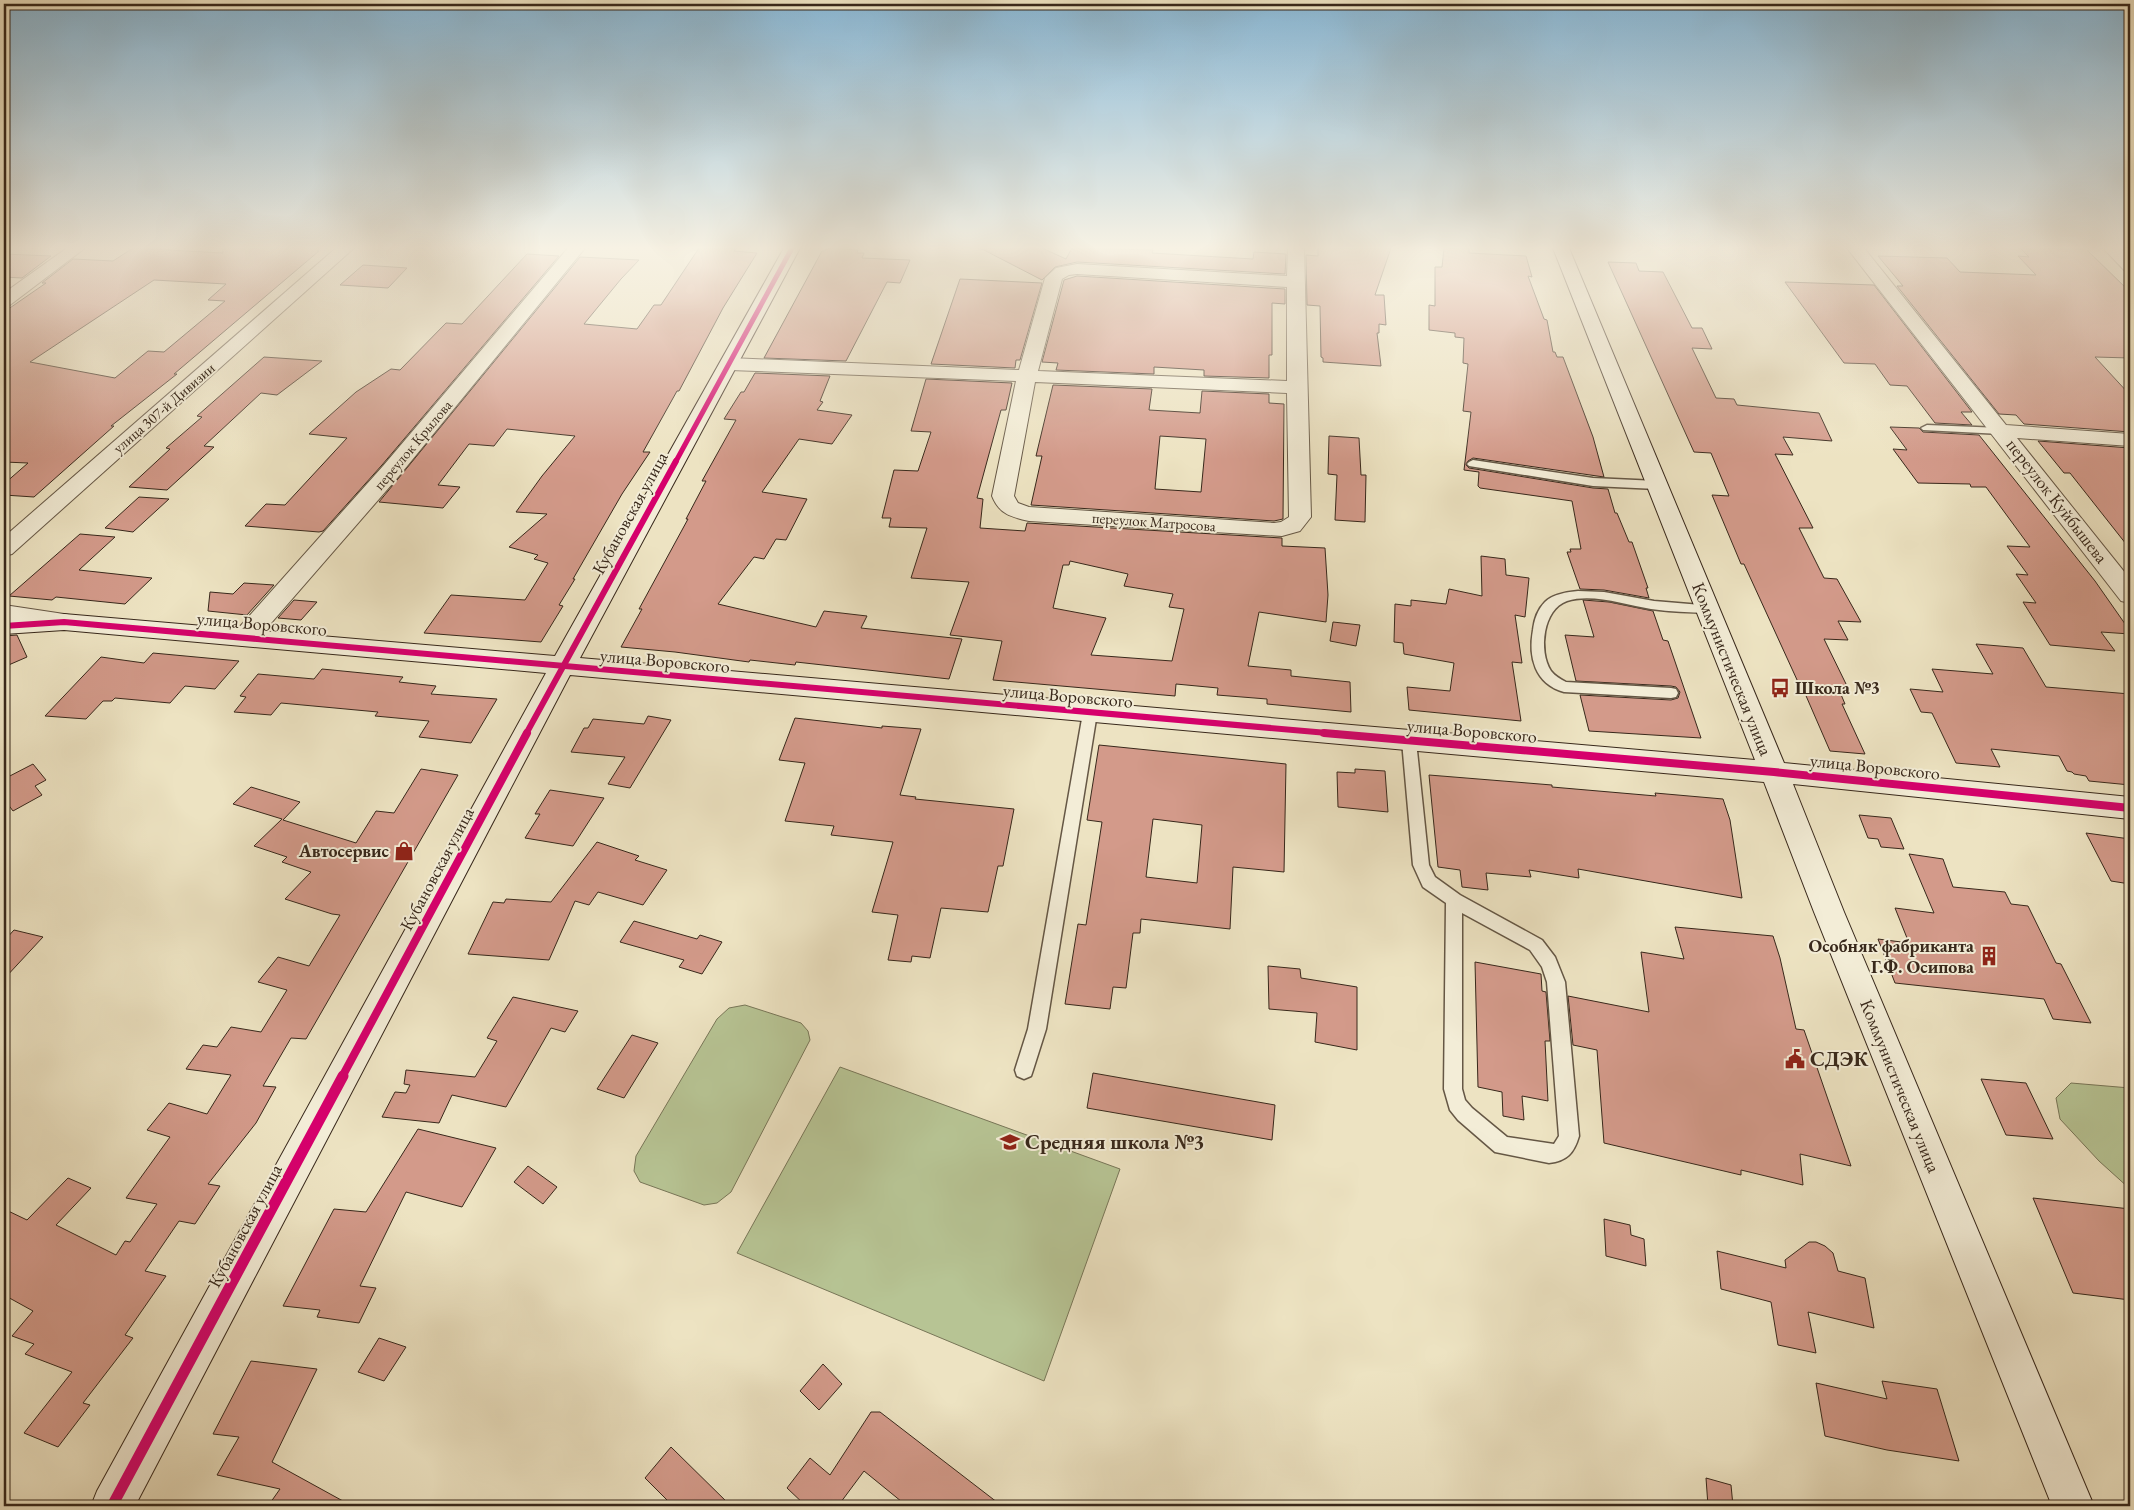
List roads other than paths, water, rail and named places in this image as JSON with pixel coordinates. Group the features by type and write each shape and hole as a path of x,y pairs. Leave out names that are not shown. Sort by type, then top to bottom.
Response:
{"street":[{"name":"улица 307-й Дивизии","path":"4,549 266,318"},
{"name":"переулок Крылова","path":"244,638 391,471 518,318"},
{"name":"Кубановская улица","path":"112,1506 562,667 754,318"},
{"name":"переулок Матросова","path":"1043,318 1027,375 1003,496 1006,505 1015,511 1029,514 1274,530 1287,530 1296,524 1300,517 1296,318"},
{"name":"Коммунистическая улица","path":"1590,318 1829,912 2073,1506"},
{"name":"переулок Куйбышева","path":"1912,318 2130,595"},
{"path":"730,364 1297,387"},
{"name":"переулок Куйбышева","path":"2002,431 2130,440"},
{"name":"улица Воровского","path":"4,613 64,622 1774,772 2130,808"},
{"name":"улица Воровского","path":"4,626 64,622"}],"lane":[{"path":"1927,428 2002,431"},
{"path":"1473,464 1593,482 1657,485"},
{"path":"1671,693 1564,687 1557,684 1544,672 1539,661 1538,637 1543,616 1547,608 1555,601 1577,595 1664,606 1708,609"},
{"path":"1024,1070 1037,1029 1090,713"},
{"path":"1409,740 1421,865 1429,882 1454,900 1536,946 1547,956 1553,968 1556,982 1568,1136 1566,1146 1558,1152 1549,1154 1502,1145 1465,1114 1458,1104 1453,1089 1454,900"}],"place":[{"name":"Школа №3","path":"1780,688"},
{"name":"Автосервис","path":"404,851"},
{"name":"Особняк фабриканта Г.Ф. Осипова","path":"1989,956"},
{"name":"СДЭК","path":"1795,1059"},
{"name":"Средняя школа №3","path":"1010,1142"}]}
